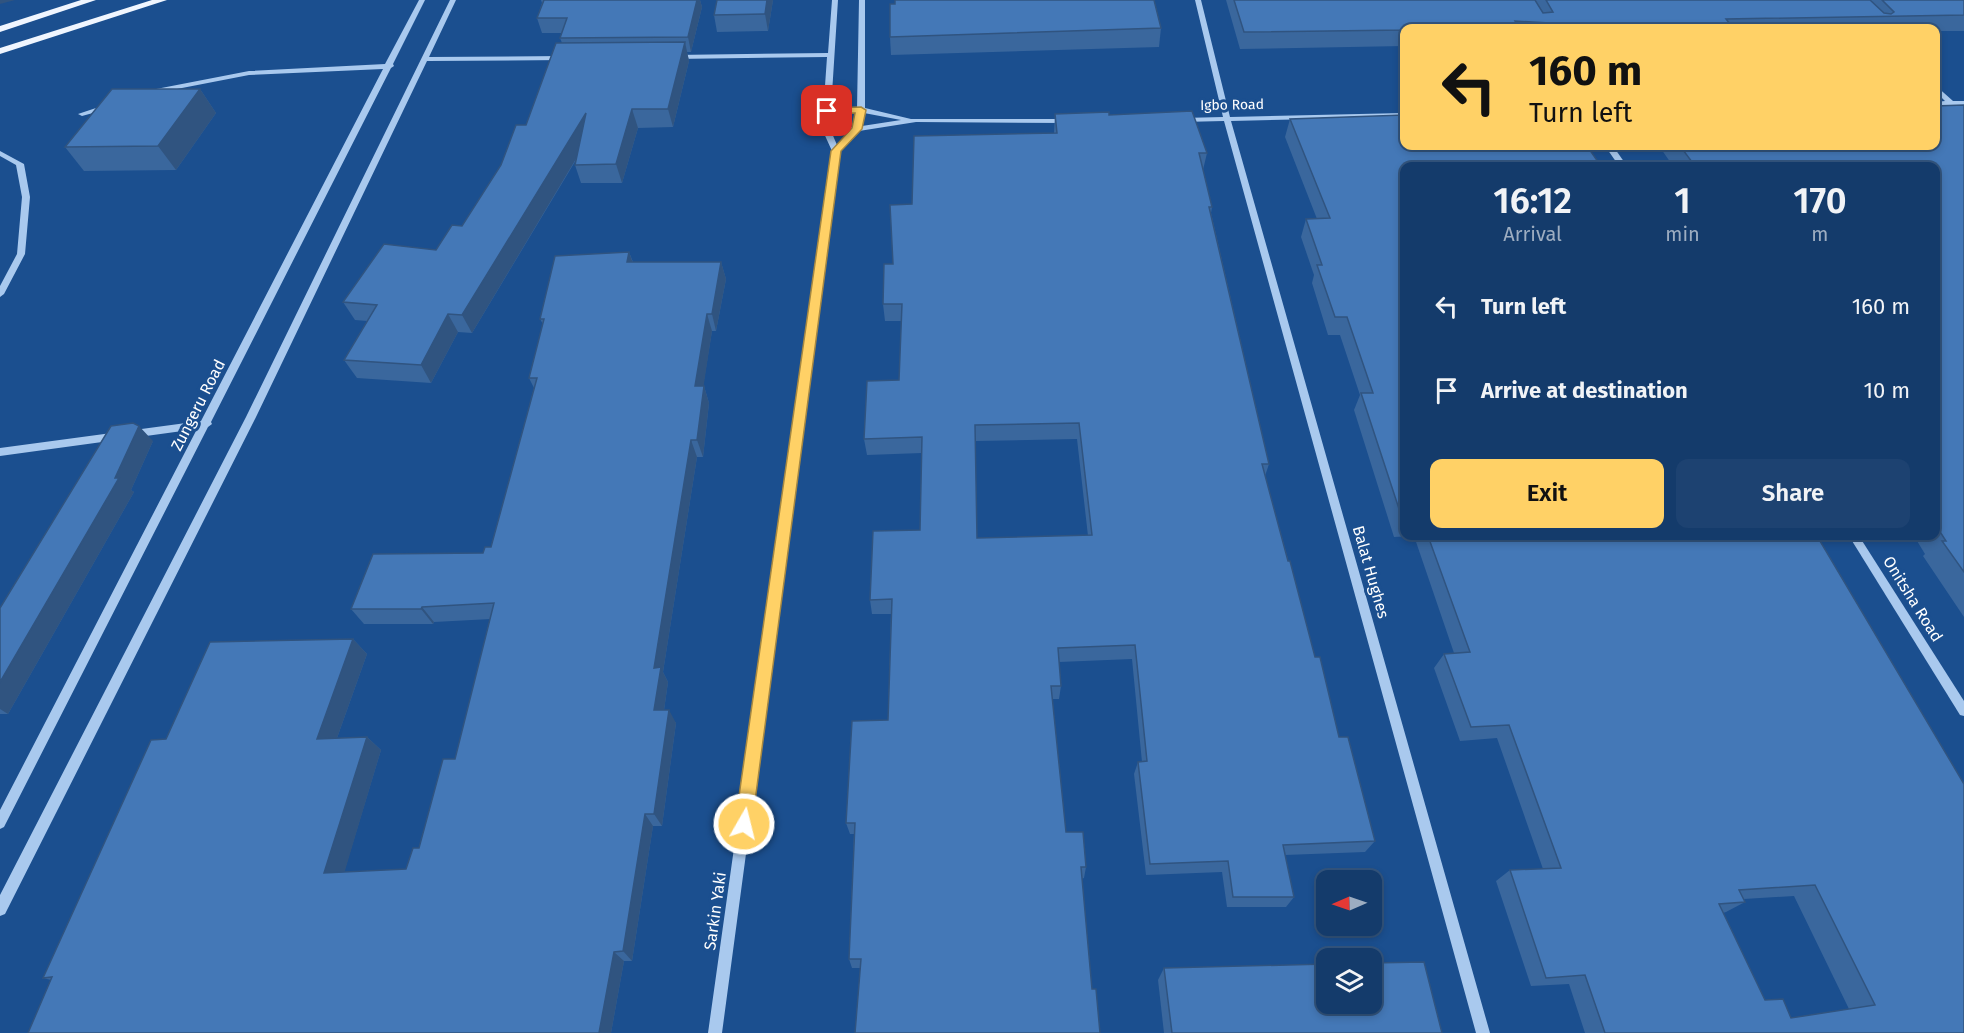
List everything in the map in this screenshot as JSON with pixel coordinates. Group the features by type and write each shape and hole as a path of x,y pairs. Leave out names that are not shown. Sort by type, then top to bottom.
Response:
{"main road":[{"path":"0,29 91,0"},
{"path":"0,51 162,0"}],"street":[{"name":"Zungeru Road","path":"0,823 207,424 422,0"},
{"path":"0,909 251,417 453,0"},
{"path":"835,0 826,129 836,151 857,129 861,110 862,0"},
{"name":"Balat Hughes","path":"1198,0 1227,119 1483,1033"},
{"path":"664,57 832,55"},
{"path":"424,59 568,58"},
{"path":"147,93 249,72 390,66"},
{"path":"1940,92 1964,116"},
{"path":"1940,104 1964,103"},
{"path":"82,114 115,104"},
{"path":"827,111 861,110 916,120"},
{"name":"Igbo Road","path":"1172,120 1400,115"},
{"path":"826,129 857,129 916,120 1072,122"},
{"name":"Sarkin Yaki","path":"715,1033 836,151"},
{"path":"0,153 20,164 26,197 21,254 0,294"},
{"path":"0,452 207,424"},
{"name":"Onitsha Road","path":"1857,540 1964,711"}],"building":[{"path":"544,0 697,0 688,37 560,38 567,18 537,18"},
{"path":"717,0 767,0 765,14 714,15"},
{"path":"895,0 1154,0 1161,28 890,37 890,4 895,4"},
{"path":"1234,0 1535,0 1543,13 1553,12 1546,0 1870,0 1884,13 1891,14 1894,12 1882,0 1964,0 1964,15 1726,19 1730,24 1566,24 1515,21 1517,24 1400,24 1400,30 1244,32"},
{"path":"685,42 668,109 632,109 616,164 575,165 586,113 462,315 448,314 421,365 344,360 377,305 343,302 384,244 436,250 452,225 462,226 501,165 516,125 526,125 556,43"},
{"path":"112,89 200,89 158,146 65,147"},
{"path":"1964,105 1964,572 1942,541 1946,541 1940,532 1940,162 1692,162 1683,150 1940,150 1940,106"},
{"path":"1192,111 1207,153 1199,153 1212,207 1209,207 1269,464 1262,464 1315,657 1320,657 1339,737 1348,737 1375,841 1283,845 1294,897 1233,897 1228,861 1150,864 1138,762 1147,761 1135,645 1058,648 1061,686 1051,686 1066,832 1083,832 1086,867 1081,867 1092,989 1096,989 1100,1033 855,1033 861,959 849,959 855,823 846,823 852,721 888,720 892,599 870,600 873,531 920,530 922,437 864,439 867,381 899,380 902,304 883,304 884,264 893,264 890,205 912,204 914,136 1057,133 1055,114 1109,112 1109,115","holes":["1079,423 1092,535 977,538 975,425"]},
{"path":"1400,115 1400,150 1590,150 1598,162 1400,162 1400,512 1361,393 1373,393 1347,317 1335,317 1317,265 1322,265 1306,219 1330,218 1290,119"},
{"path":"629,252 627,262 721,262 712,314 707,314 695,386 704,386 697,440 691,440 654,668 661,667 654,710 669,710 654,814 645,814 623,951 614,952 599,1033 28,1033 52,977 43,978 151,740 166,739 210,642 353,639 317,739 367,737 324,873 406,869 413,848 419,848 443,759 455,759 494,603 422,607 421,609 351,609 373,554 483,553 485,547 491,547 537,378 529,378 544,319 540,319 555,256"},
{"path":"133,423 139,426 115,478 119,478 0,682 0,608 111,426"},
{"path":"1429,540 1819,540 1964,784 1964,1033 1605,1033 1585,975 1546,978 1510,870 1561,868 1509,725 1471,727 1444,654 1470,652","holes":["1815,885 1875,1005 1791,1018 1783,999 1765,1000 1719,904 1745,902 1739,890"]},
{"path":"1424,962 1442,1033 1172,1033 1164,968 1316,964 1316,1014 1382,1014 1382,963"}],"route":[{"path":"744,824 836,151 857,129 861,110 827,111"}]}
